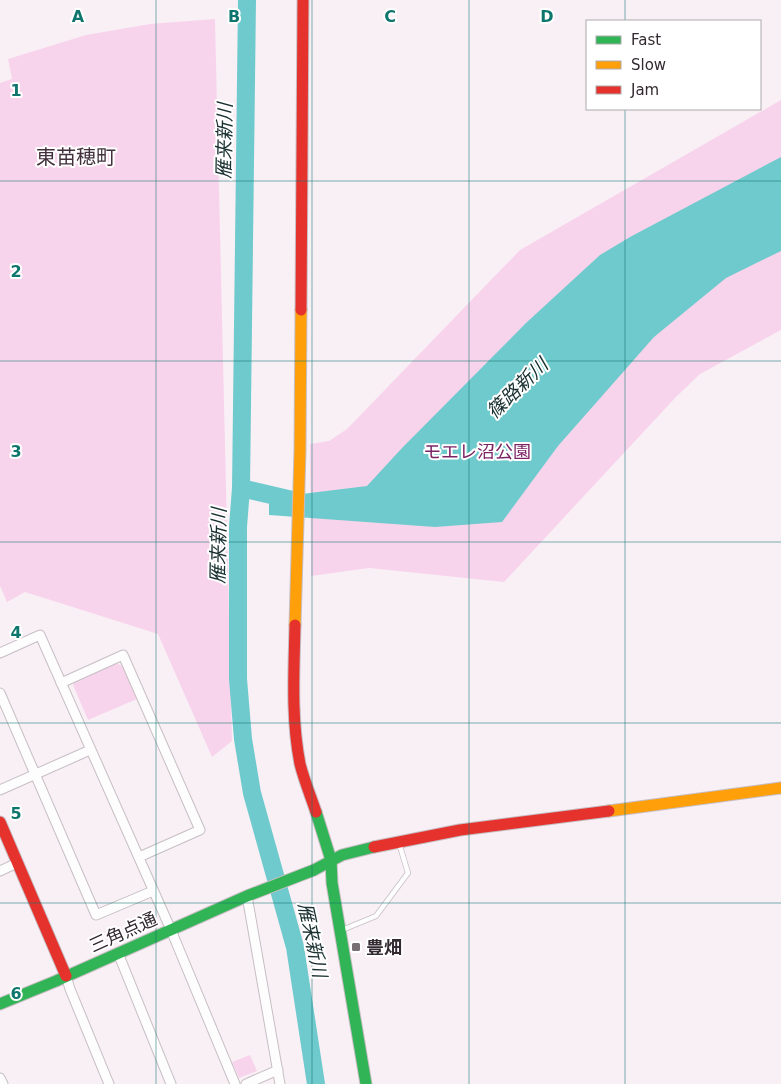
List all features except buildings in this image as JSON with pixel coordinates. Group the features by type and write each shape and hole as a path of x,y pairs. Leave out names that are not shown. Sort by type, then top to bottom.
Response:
{"street":[{"path":"303,0 300,456 293,693 296,739 301,767 331,860 332,883 366,1084"},
{"path":"0,653 40,634 171,930 235,1084"},
{"path":"61,683 123,655 135,682 200,830 138,857"},
{"path":"0,693 96,915 153,891"},
{"path":"0,790 90,750"},
{"path":"331,860 342,855 398,841 460,830 781,788"},
{"path":"0,822 66,976 109,1084"},
{"name":"三角点通","path":"0,1004 259,891 305,873 331,860"},
{"path":"0,871 17,863"},
{"path":"248,896 280,1084"},
{"path":"118,953 171,1084"},
{"path":"246,1084 278,1070"},
{"path":"0,1078 2,1084"}],"lane":[{"path":"341,930 376,916 408,873 398,841"}],"green space":[{"path":"215,19 232,741 212,757 158,634 25,592 7,602 0,586 0,83 12,79 8,59 86,35 150,24"},
{"name":"モエレ沼公園","path":"781,100 781,330 700,374 675,398 504,582 369,568 311,576 310,444 329,441 347,429 520,250"},
{"path":"115,663 123,666 137,699 88,720 73,685 75,680"},
{"path":"250,1055 257,1071 239,1078 232,1062"}],"water":[{"path":"781,157 781,251 726,278 654,337 558,446 502,522 435,527 269,515 269,498 367,486 526,323 600,255 630,237"}],"waterway":[{"name":"雁来新川","path":"247,0 241,488 238,527 238,679 243,739 252,793 295,947 316,1084"},
{"name":"篠路新川","path":"241,488 301,502"}],"traffic: fast":[{"path":"316,812 331,860 332,883 366,1084"},
{"path":"0,1004 247,896 314,870 342,855 374,847"}],"traffic: slow":[{"path":"295,625 300,450 301,310"},
{"path":"609,811 781,788"}],"traffic: jam":[{"path":"301,310 303,0"},
{"path":"295,625 294,695 297,747 300,764 316,812"},
{"path":"374,847 460,830 609,811"},
{"path":"0,822 66,976"}],"place":[{"name":"豊畑","path":"356,947"}],"district":[{"name":"東苗穂町","path":"76,157"}]}
